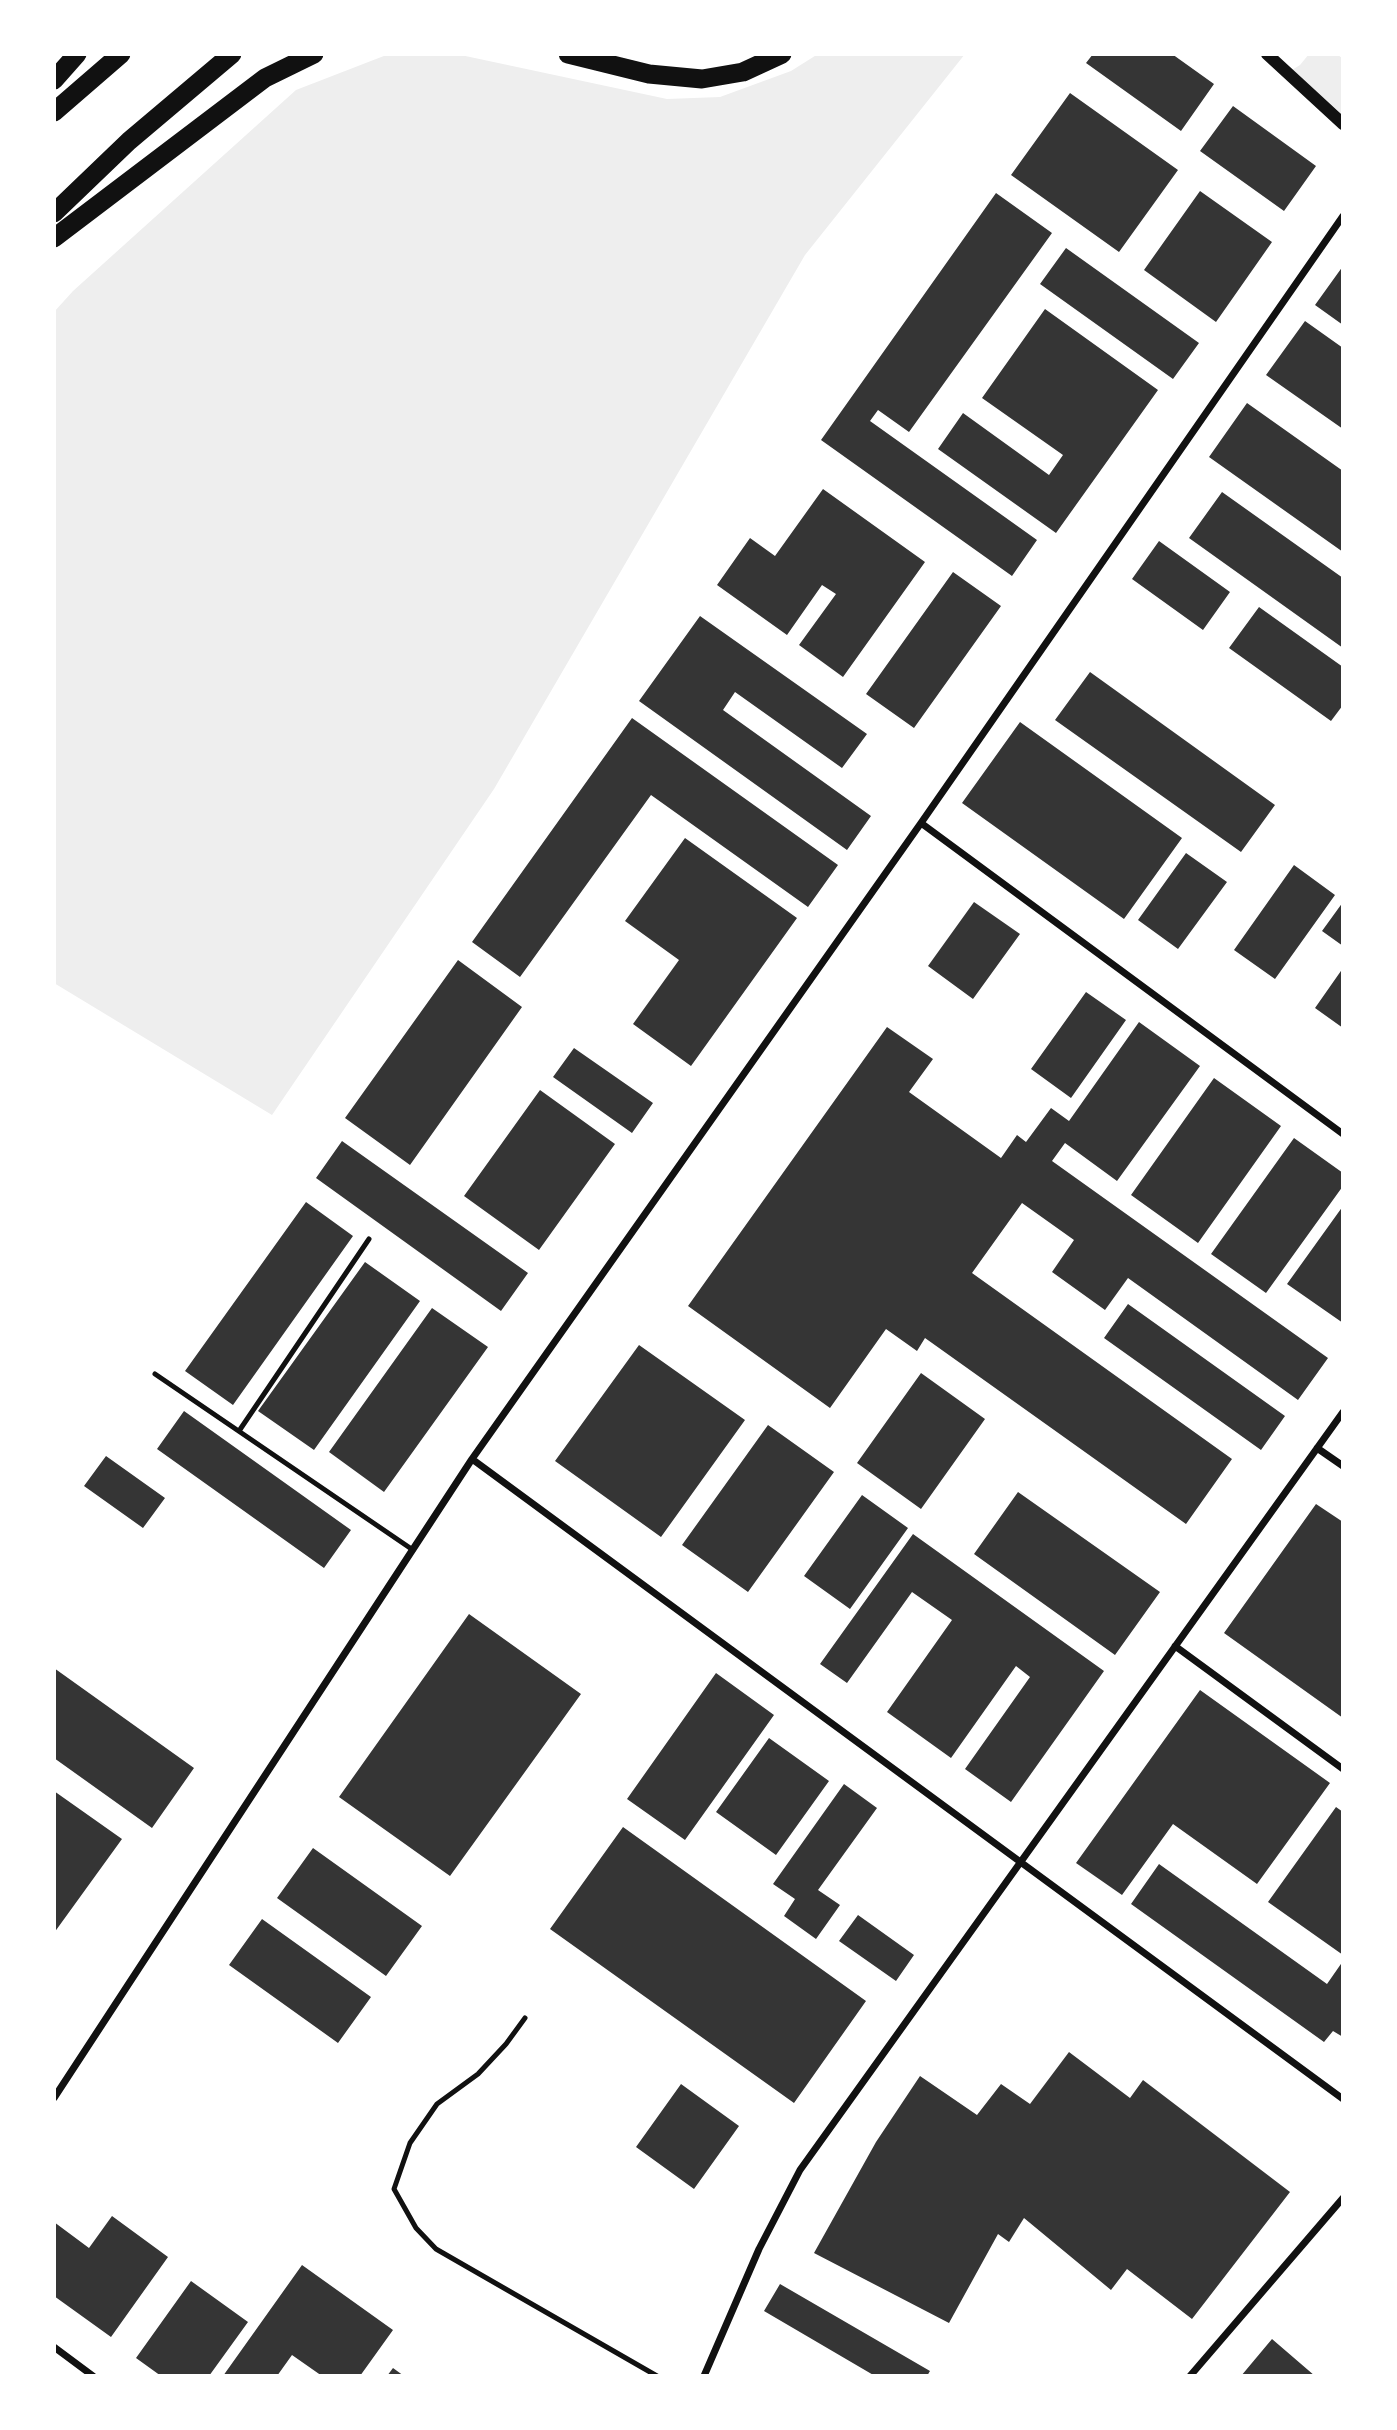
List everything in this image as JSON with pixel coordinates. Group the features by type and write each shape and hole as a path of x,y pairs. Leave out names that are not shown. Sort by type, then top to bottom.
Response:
{"highway":[{"path":"54,80 78,54"},
{"path":"54,112 121,54"},
{"path":"54,213 129,141 232,54"},
{"path":"54,239 265,79 314,54"},
{"path":"568,54 649,74 702,79 743,72 782,54"}],"street":[{"path":"1267,54 1343,124"},
{"path":"54,2098 472,1459 921,823 1343,216"},
{"path":"921,823 1343,1134"},
{"path":"704,2376 759,2249 800,2170 1343,1412"},
{"path":"1317,1448 1343,1466"},
{"path":"472,1459 1343,2099"},
{"path":"1175,1646 1343,1769"},
{"path":"1190,2376 1343,2198"},
{"path":"54,2347 93,2376"}],"lane":[{"path":"239,1431 369,1239"},
{"path":"155,1374 413,1550"},
{"path":"525,2018 506,2044 478,2074 438,2104 410,2143 394,2189 416,2228 436,2249 657,2376"}],"shaded area":[{"path":"389,54 456,54 667,99 720,97 791,71 818,54 965,54 805,255 494,789 272,1115 54,983 54,312 73,291 296,90"},
{"path":"1309,54 1337,54 1343,59 1343,115 1292,70"}],"building":[{"path":"1093,54 1172,54 1214,84 1181,131 1086,63"},
{"path":"1070,93 1178,170 1119,252 1011,175"},
{"path":"1233,106 1316,166 1284,211 1200,151"},
{"path":"1200,191 1272,242 1216,322 1144,270"},
{"path":"996,193 1052,233 909,432 878,410 870,421 1037,540 1012,576 821,440"},
{"path":"1066,248 1199,343 1173,379 1040,284"},
{"path":"1343,266 1343,325 1315,305"},
{"path":"1045,309 1158,390 1056,533 938,449 963,413 1049,475 1063,455 982,398"},
{"path":"1305,321 1343,348 1343,429 1266,375"},
{"path":"1247,403 1343,471 1343,552 1209,457"},
{"path":"823,489 925,562 843,677 799,645 836,594 822,585 787,635 717,585 750,538 775,556"},
{"path":"1222,492 1343,578 1343,648 1189,538"},
{"path":"1159,541 1230,592 1203,630 1132,579"},
{"path":"953,572 1001,606 914,728 866,694"},
{"path":"1259,607 1343,667 1343,705 1331,721 1229,648"},
{"path":"700,616 867,734 842,768 735,692 723,710 871,816 847,850 639,701"},
{"path":"1090,672 1275,805 1241,852 1055,720"},
{"path":"632,718 838,865 808,907 651,795 520,977 472,942"},
{"path":"1020,722 1182,838 1124,919 962,803"},
{"path":"685,838 797,918 691,1066 633,1024 679,960 625,921"},
{"path":"1186,853 1227,882 1178,949 1138,920"},
{"path":"1294,865 1335,895 1275,979 1234,950"},
{"path":"974,902 1020,934 973,999 928,966"},
{"path":"1343,902 1343,946 1322,931"},
{"path":"458,960 522,1007 410,1165 345,1118"},
{"path":"1343,968 1343,1028 1315,1008"},
{"path":"1086,992 1126,1020 1071,1098 1031,1069"},
{"path":"1139,1022 1200,1066 1117,1181 1065,1143 1052,1161 1328,1358 1298,1400 1128,1278 1105,1310 1052,1272 1074,1240 1022,1203 972,1273 1232,1459 1186,1524 925,1338 917,1351 886,1329 830,1408 688,1306 887,1027 933,1059 909,1092 1001,1158 1017,1135 1026,1142 1051,1108 1069,1121"},
{"path":"574,1048 653,1103 632,1133 553,1077"},
{"path":"1214,1078 1281,1126 1198,1243 1131,1195"},
{"path":"540,1090 615,1144 539,1250 464,1196"},
{"path":"1294,1138 1343,1173 1343,1186 1266,1293 1211,1254"},
{"path":"342,1141 528,1273 501,1311 316,1178"},
{"path":"306,1202 353,1236 233,1405 185,1371"},
{"path":"1343,1206 1343,1323 1287,1284"},
{"path":"365,1262 420,1301 314,1450 258,1411"},
{"path":"1128,1304 1285,1416 1261,1450 1104,1338"},
{"path":"432,1308 488,1347 384,1492 329,1452"},
{"path":"639,1345 745,1420 661,1537 555,1461"},
{"path":"921,1373 985,1419 921,1509 857,1463"},
{"path":"184,1411 351,1530 324,1568 157,1449"},
{"path":"768,1425 834,1472 748,1592 682,1545"},
{"path":"106,1456 165,1498 143,1528 84,1486"},
{"path":"1018,1492 1160,1592 1115,1655 974,1554"},
{"path":"862,1495 908,1528 850,1609 804,1576"},
{"path":"1316,1504 1343,1522 1343,1718 1224,1633"},
{"path":"913,1534 1104,1671 1011,1802 965,1769 1030,1677 1016,1666 951,1758 887,1712 952,1620 912,1592 847,1683 820,1664"},
{"path":"469,1614 581,1694 450,1876 339,1797"},
{"path":"54,1668 194,1768 152,1828 54,1758"},
{"path":"716,1673 774,1715 685,1840 627,1799"},
{"path":"1200,1690 1330,1783 1257,1884 1173,1824 1122,1895 1076,1863"},
{"path":"769,1738 829,1781 776,1855 716,1812"},
{"path":"844,1784 877,1808 818,1890 840,1905 816,1939 784,1916 795,1899 773,1884"},
{"path":"54,1791 122,1839 54,1933"},
{"path":"1336,1807 1343,1812 1343,1955 1268,1902"},
{"path":"623,1827 866,2001 794,2103 550,1929"},
{"path":"313,1848 422,1926 386,1976 277,1898"},
{"path":"1159,1864 1327,1984 1343,1961 1343,2037 1333,2031 1324,2042 1131,1904"},
{"path":"858,1915 914,1955 896,1981 839,1941"},
{"path":"262,1919 371,1997 338,2043 229,1965"},
{"path":"1069,2052 1130,2098 1143,2080 1290,2192 1192,2319 1127,2269 1111,2290 1024,2218 1009,2242 998,2234 949,2323 814,2253 876,2142 920,2076 977,2115 1001,2084 1030,2104"},
{"path":"681,2084 739,2126 694,2189 636,2147"},
{"path":"112,2216 168,2257 111,2337 54,2296 54,2222 89,2248"},
{"path":"302,2265 393,2330 360,2376 322,2376 292,2355 277,2376 223,2376"},
{"path":"191,2281 248,2322 209,2376 161,2376 136,2358"},
{"path":"780,2284 930,2371 927,2376 875,2376 764,2311"},
{"path":"1272,2339 1315,2376 1241,2376"},
{"path":"393,2368 404,2376 387,2376"}]}
